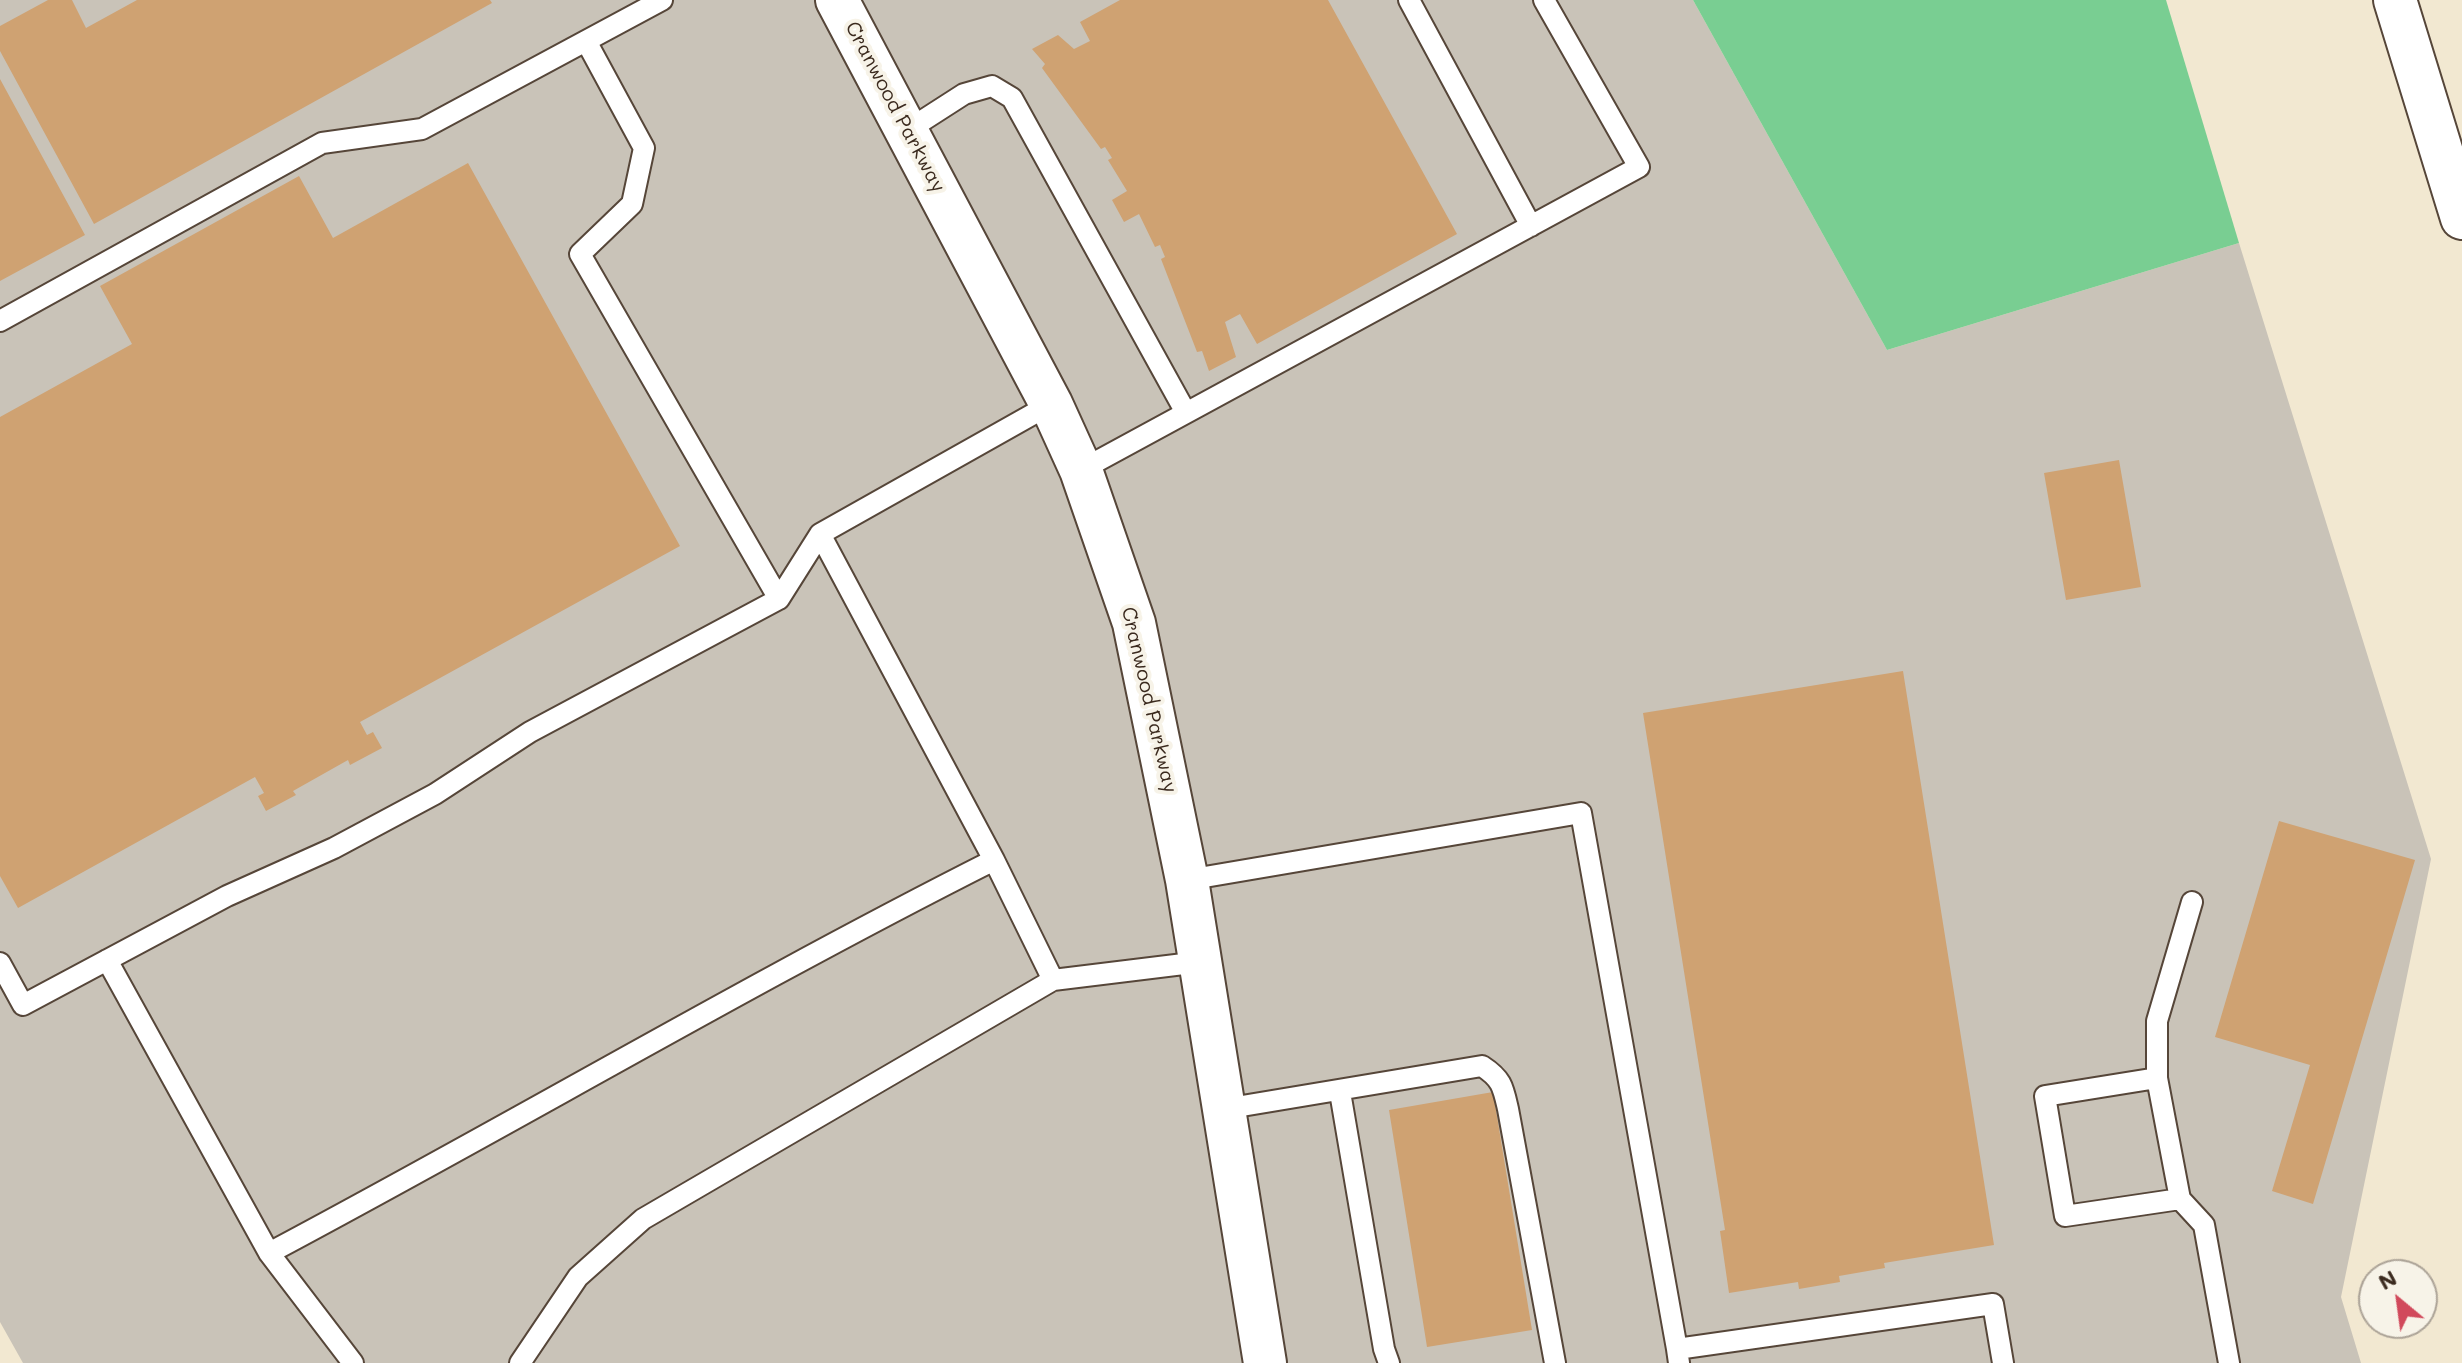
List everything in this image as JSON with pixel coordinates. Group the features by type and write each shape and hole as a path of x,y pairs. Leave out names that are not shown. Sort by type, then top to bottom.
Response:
{"street":[{"name":"Cranwood Parkway","path":"837,0 1051,404 1081,470 1134,623 1187,880 1265,1363"},
{"path":"2395,0 2462,218"}],"lane":[{"path":"0,321 322,143 422,129 662,0"},
{"path":"1409,0 1531,226"},
{"path":"1081,470 1639,167 1544,0"},
{"path":"586,41 644,148 632,204 580,254 779,599"},
{"path":"908,130 964,94 992,86 1012,98 1185,411"},
{"path":"0,963 23,1005 227,896 334,848 435,794 530,732 779,599 820,534 1051,404"},
{"path":"820,534 994,860 1053,980"},
{"path":"1187,880 1581,813 1678,1356 1993,1304 2003,1363"},
{"path":"269,1253 789,967 994,860"},
{"path":"2192,902 2157,1021 2157,1078 2180,1199 2204,1225 2229,1363"},
{"path":"107,960 269,1253 353,1363"},
{"path":"520,1363 578,1277 643,1219 1053,980 1200,962"},
{"path":"1224,1109 1482,1066 1495,1074 1503,1087 1508,1109 1555,1363"},
{"path":"2157,1078 2045,1096 2065,1216 2180,1199"},
{"path":"1340,1092 1384,1349 1389,1363"}],"shaded area":[{"path":"0,0 1693,0 1887,350 2239,243 2431,859 2341,1297 2361,1363 23,1363 0,1322"}],"green space":[{"path":"1693,0 2166,0 2239,243 1887,350"}],"building":[{"path":"48,0 72,0 86,28 137,0 490,0 492,3 94,224 0,51 0,26"},
{"path":"1120,0 1328,0 1457,234 1257,344 1240,314 1225,322 1236,357 1209,371 1202,351 1197,352 1161,259 1165,257 1160,245 1155,247 1139,214 1124,222 1112,200 1127,191 1108,160 1112,158 1105,147 1101,149 1042,68 1045,64 1032,49 1058,35 1074,49 1090,41 1080,22"},
{"path":"0,79 85,235 0,281"},
{"path":"468,163 680,546 360,722 367,735 373,732 382,748 350,765 348,760 293,791 296,795 266,811 258,796 264,793 255,777 18,908 0,876 0,417 132,344 100,286 299,176 333,238"},
{"path":"2119,460 2141,587 2066,600 2044,473"},
{"path":"1903,671 1994,1245 1884,1263 1885,1268 1839,1276 1840,1282 1799,1289 1798,1282 1729,1293 1720,1231 1725,1230 1643,713"},
{"path":"2279,821 2415,860 2313,1204 2272,1191 2310,1065 2215,1037"},
{"path":"1493,1092 1532,1330 1427,1347 1389,1110"}]}
